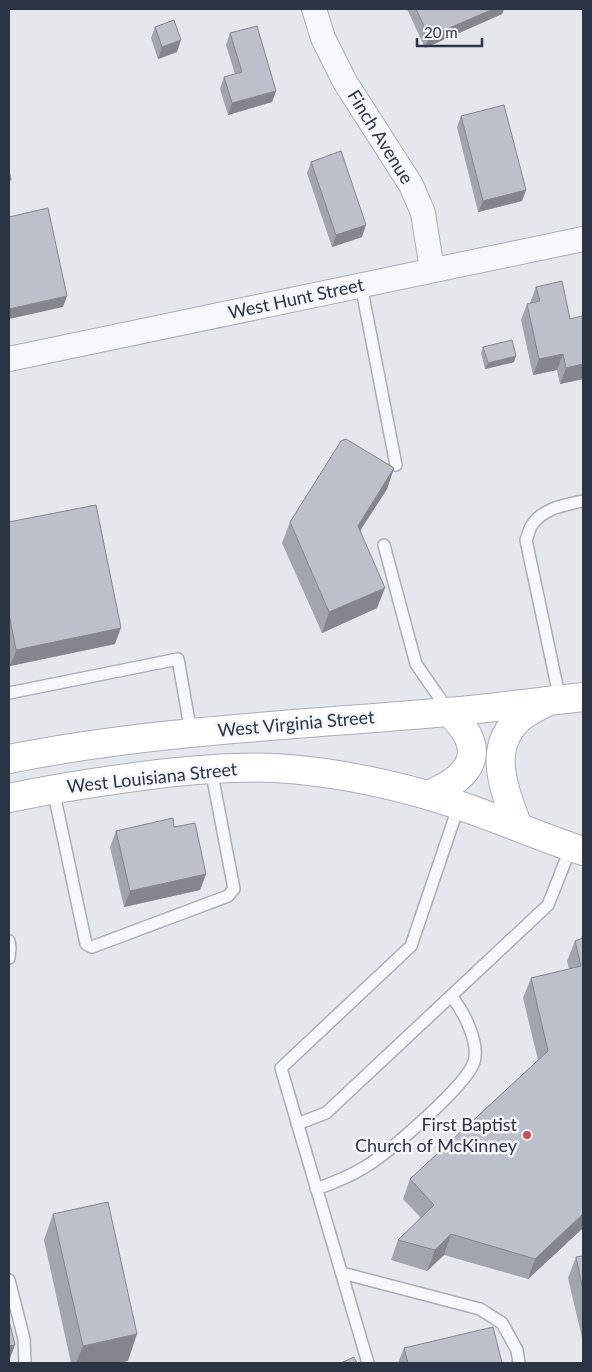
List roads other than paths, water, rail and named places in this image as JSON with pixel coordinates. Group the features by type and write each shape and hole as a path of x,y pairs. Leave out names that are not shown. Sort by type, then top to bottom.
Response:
{"main road":[{"name":"West Virginia Street","path":"9,756 191,733 449,712 564,699"},
{"path":"518,827 506,793 500,766 503,742 515,724 525,714 564,699"},
{"path":"428,795 458,780 466,770 470,760 472,748 468,736 449,712"},
{"path":"9,756 13,797"},
{"name":"West Louisiana Street","path":"13,797 110,780 211,769 302,770 390,785 428,795 577,849"}],"street":[{"name":"Finch Avenue","path":"314,9 323,38 345,82 411,185 423,213 432,270"},
{"name":"West Hunt Street","path":"9,359 583,240"}],"lane":[{"path":"361,285 396,465"},
{"path":"564,699 526,540 532,525 543,515 556,507 583,501"},
{"path":"384,545 416,664 449,712"},
{"path":"9,693 178,659 191,733"},
{"path":"53,789 86,944 92,947 228,896 234,889 211,769"},
{"path":"368,1363 281,1068 411,946 459,805"},
{"path":"297,1124 326,1113 548,905 577,849"},
{"path":"9,941 9,958"},
{"path":"316,1189 344,1179 365,1167 417,1125 465,1077 474,1062 475,1045 466,1018 451,996"},
{"path":"342,1274 480,1309 502,1323 517,1350 519,1363"},
{"path":"9,1280 24,1340 25,1363"}],"place":[{"name":"First Baptist Church of McKinney","path":"527,1135"}]}
